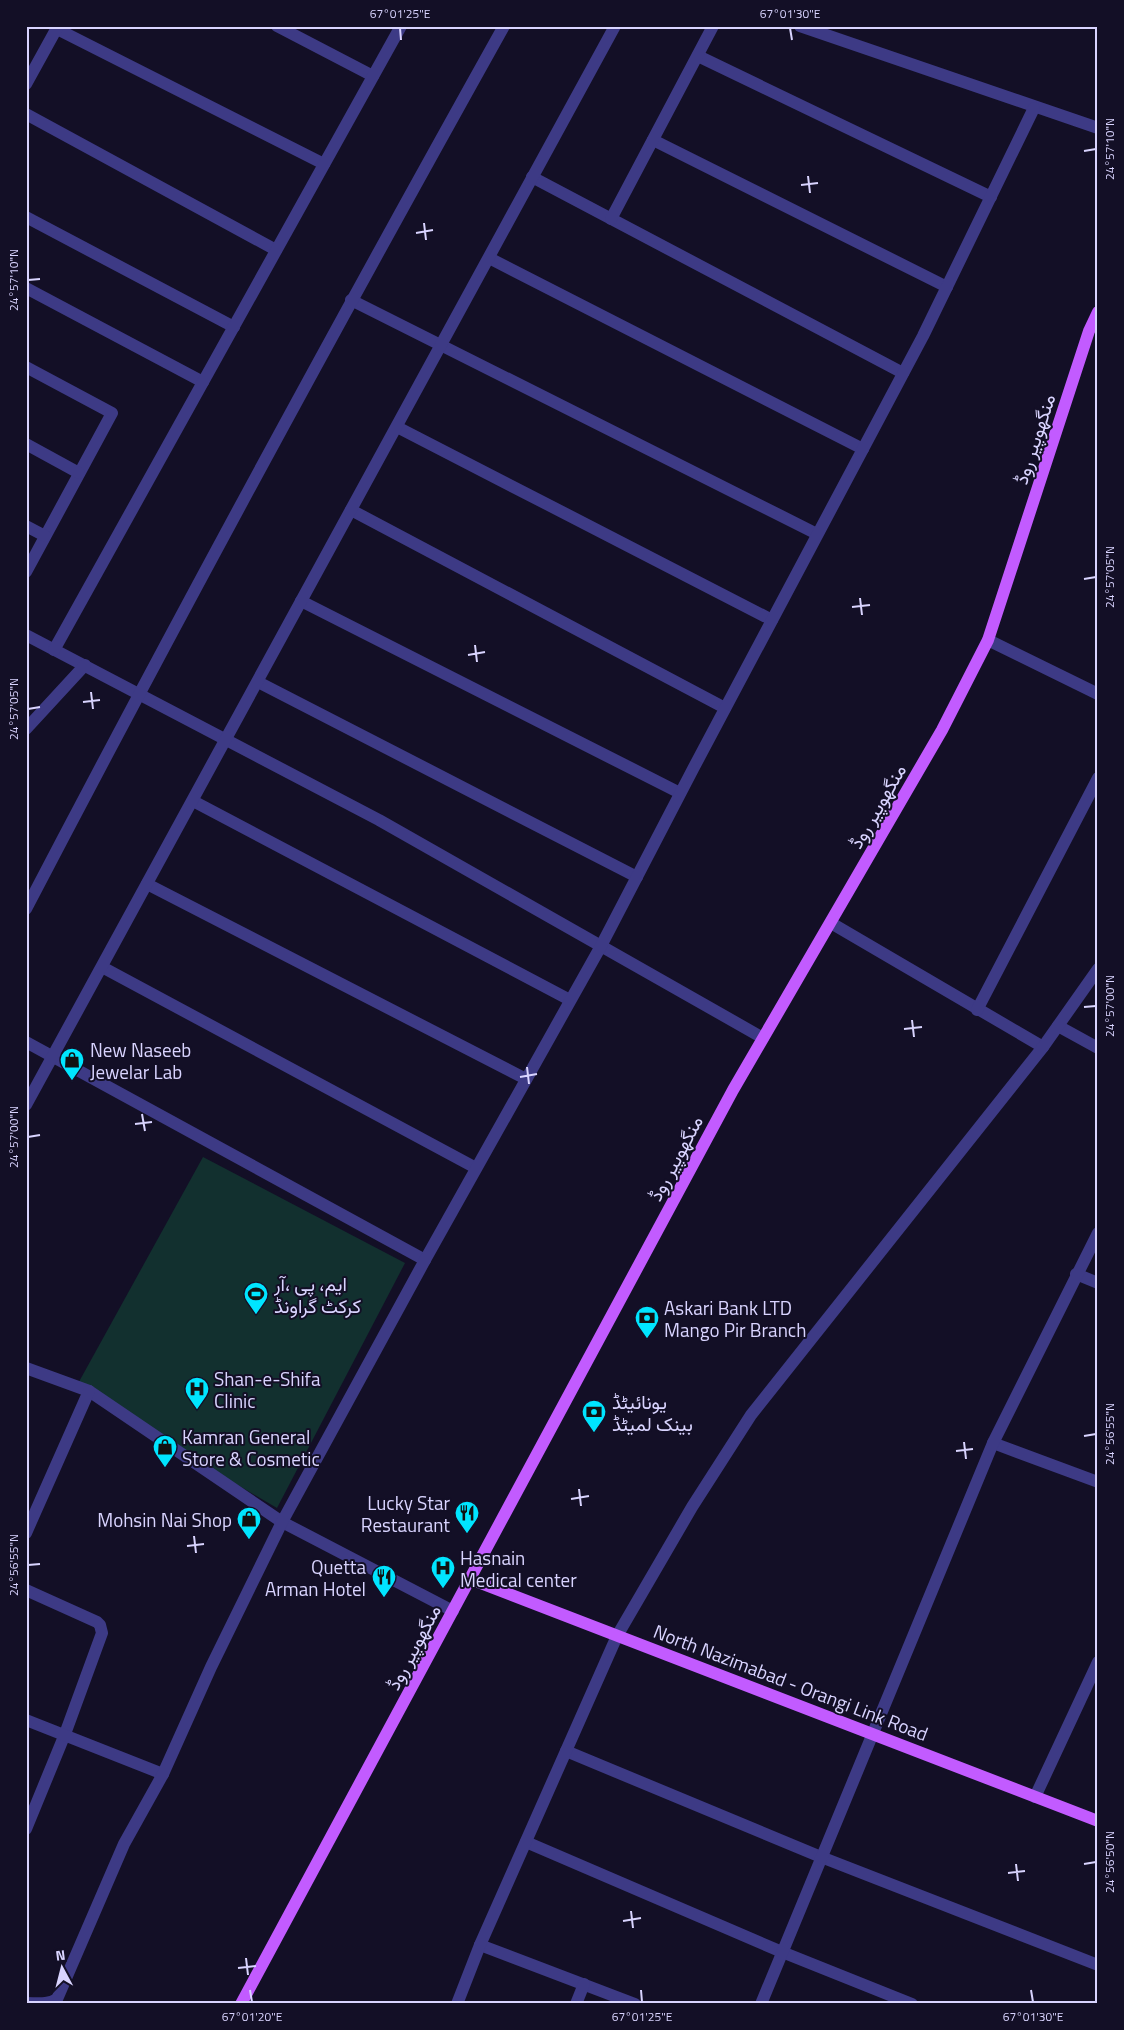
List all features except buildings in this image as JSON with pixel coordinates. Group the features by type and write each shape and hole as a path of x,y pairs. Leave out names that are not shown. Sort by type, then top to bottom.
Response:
{"main road":[{"name":"منگھوپیر روڈ","path":"241,2004 728,1098 942,730 988,640 1086,340 1098,312"},
{"name":"North Nazimabad - Orangi Link Road","path":"470,1579 1098,1821"}],"street":[{"path":"277,26 373,76"},
{"path":"54,650 401,26"},
{"path":"26,909 138,694 351,300 504,26"},
{"path":"26,1105 614,26"},
{"path":"611,219 713,26"},
{"path":"800,26 1034,108 1098,128"},
{"path":"26,84 57,27 324,164"},
{"path":"698,56 991,197"},
{"path":"26,2003 44,2004 52,2002 57,1998 124,1844 163,1774 211,1667 282,1522 425,1260 601,946 680,792 903,374 1034,108"},
{"path":"26,114 276,250"},
{"path":"654,140 947,287"},
{"path":"532,177 903,374"},
{"path":"26,217 234,327"},
{"path":"489,258 863,449"},
{"path":"26,288 203,382"},
{"path":"351,300 818,534"},
{"path":"26,367 112,413 26,572"},
{"path":"396,427 772,620"},
{"path":"26,444 80,473"},
{"path":"351,510 725,708"},
{"path":"26,526 45,536"},
{"path":"301,601 680,792"},
{"path":"26,635 379,820 763,1038"},
{"path":"988,640 1098,694"},
{"path":"26,729 85,666"},
{"path":"258,682 637,877"},
{"path":"977,1010 1098,778"},
{"path":"193,800 570,1000"},
{"path":"147,884 526,1080"},
{"path":"831,923 1043,1047"},
{"path":"102,967 476,1168"},
{"path":"458,2004 480,1945 617,1636 692,1507 751,1414 1043,1047 1098,969"},
{"path":"1058,1026 1098,1048"},
{"path":"26,1042 425,1260"},
{"path":"761,2004 993,1443 1076,1274 1098,1234"},
{"path":"1076,1274 1098,1283"},
{"path":"26,1368 89,1391 282,1522 453,1611"},
{"path":"26,1533 89,1391"},
{"path":"993,1443 1098,1482"},
{"path":"26,1590 97,1622 102,1629 65,1734 26,1829"},
{"path":"1036,1797 1098,1662"},
{"path":"26,1720 163,1774"},
{"path":"566,1751 821,1857 1098,1965"},
{"path":"526,1842 782,1952 912,2004"},
{"path":"480,1945 635,2004"},
{"path":"576,2004 584,1984"}],"green space":[{"path":"203,1157 405,1263 277,1508 75,1389"}],"place":[{"name":"New Naseeb Jewelar Lab","path":"72,1081"},
{"name":"ایم، پی ،آر کرکٹ گراونڈ","path":"256,1315"},
{"name":"Askari Bank LTD Mango Pir Branch","path":"647,1339"},
{"name":"Shan-e-Shifa Clinic","path":"197,1410"},
{"name":"یونائیٹڈ بینک لمیٹڈ","path":"594,1433"},
{"name":"Kamran General Store & Cosmetic","path":"165,1468"},
{"name":"Lucky Star Restaurant","path":"467,1534"},
{"name":"Mohsin Nai Shop","path":"249,1540"},
{"name":"Hasnain Medical center","path":"443,1589"},
{"name":"Quetta Arman Hotel","path":"384,1598"}]}
